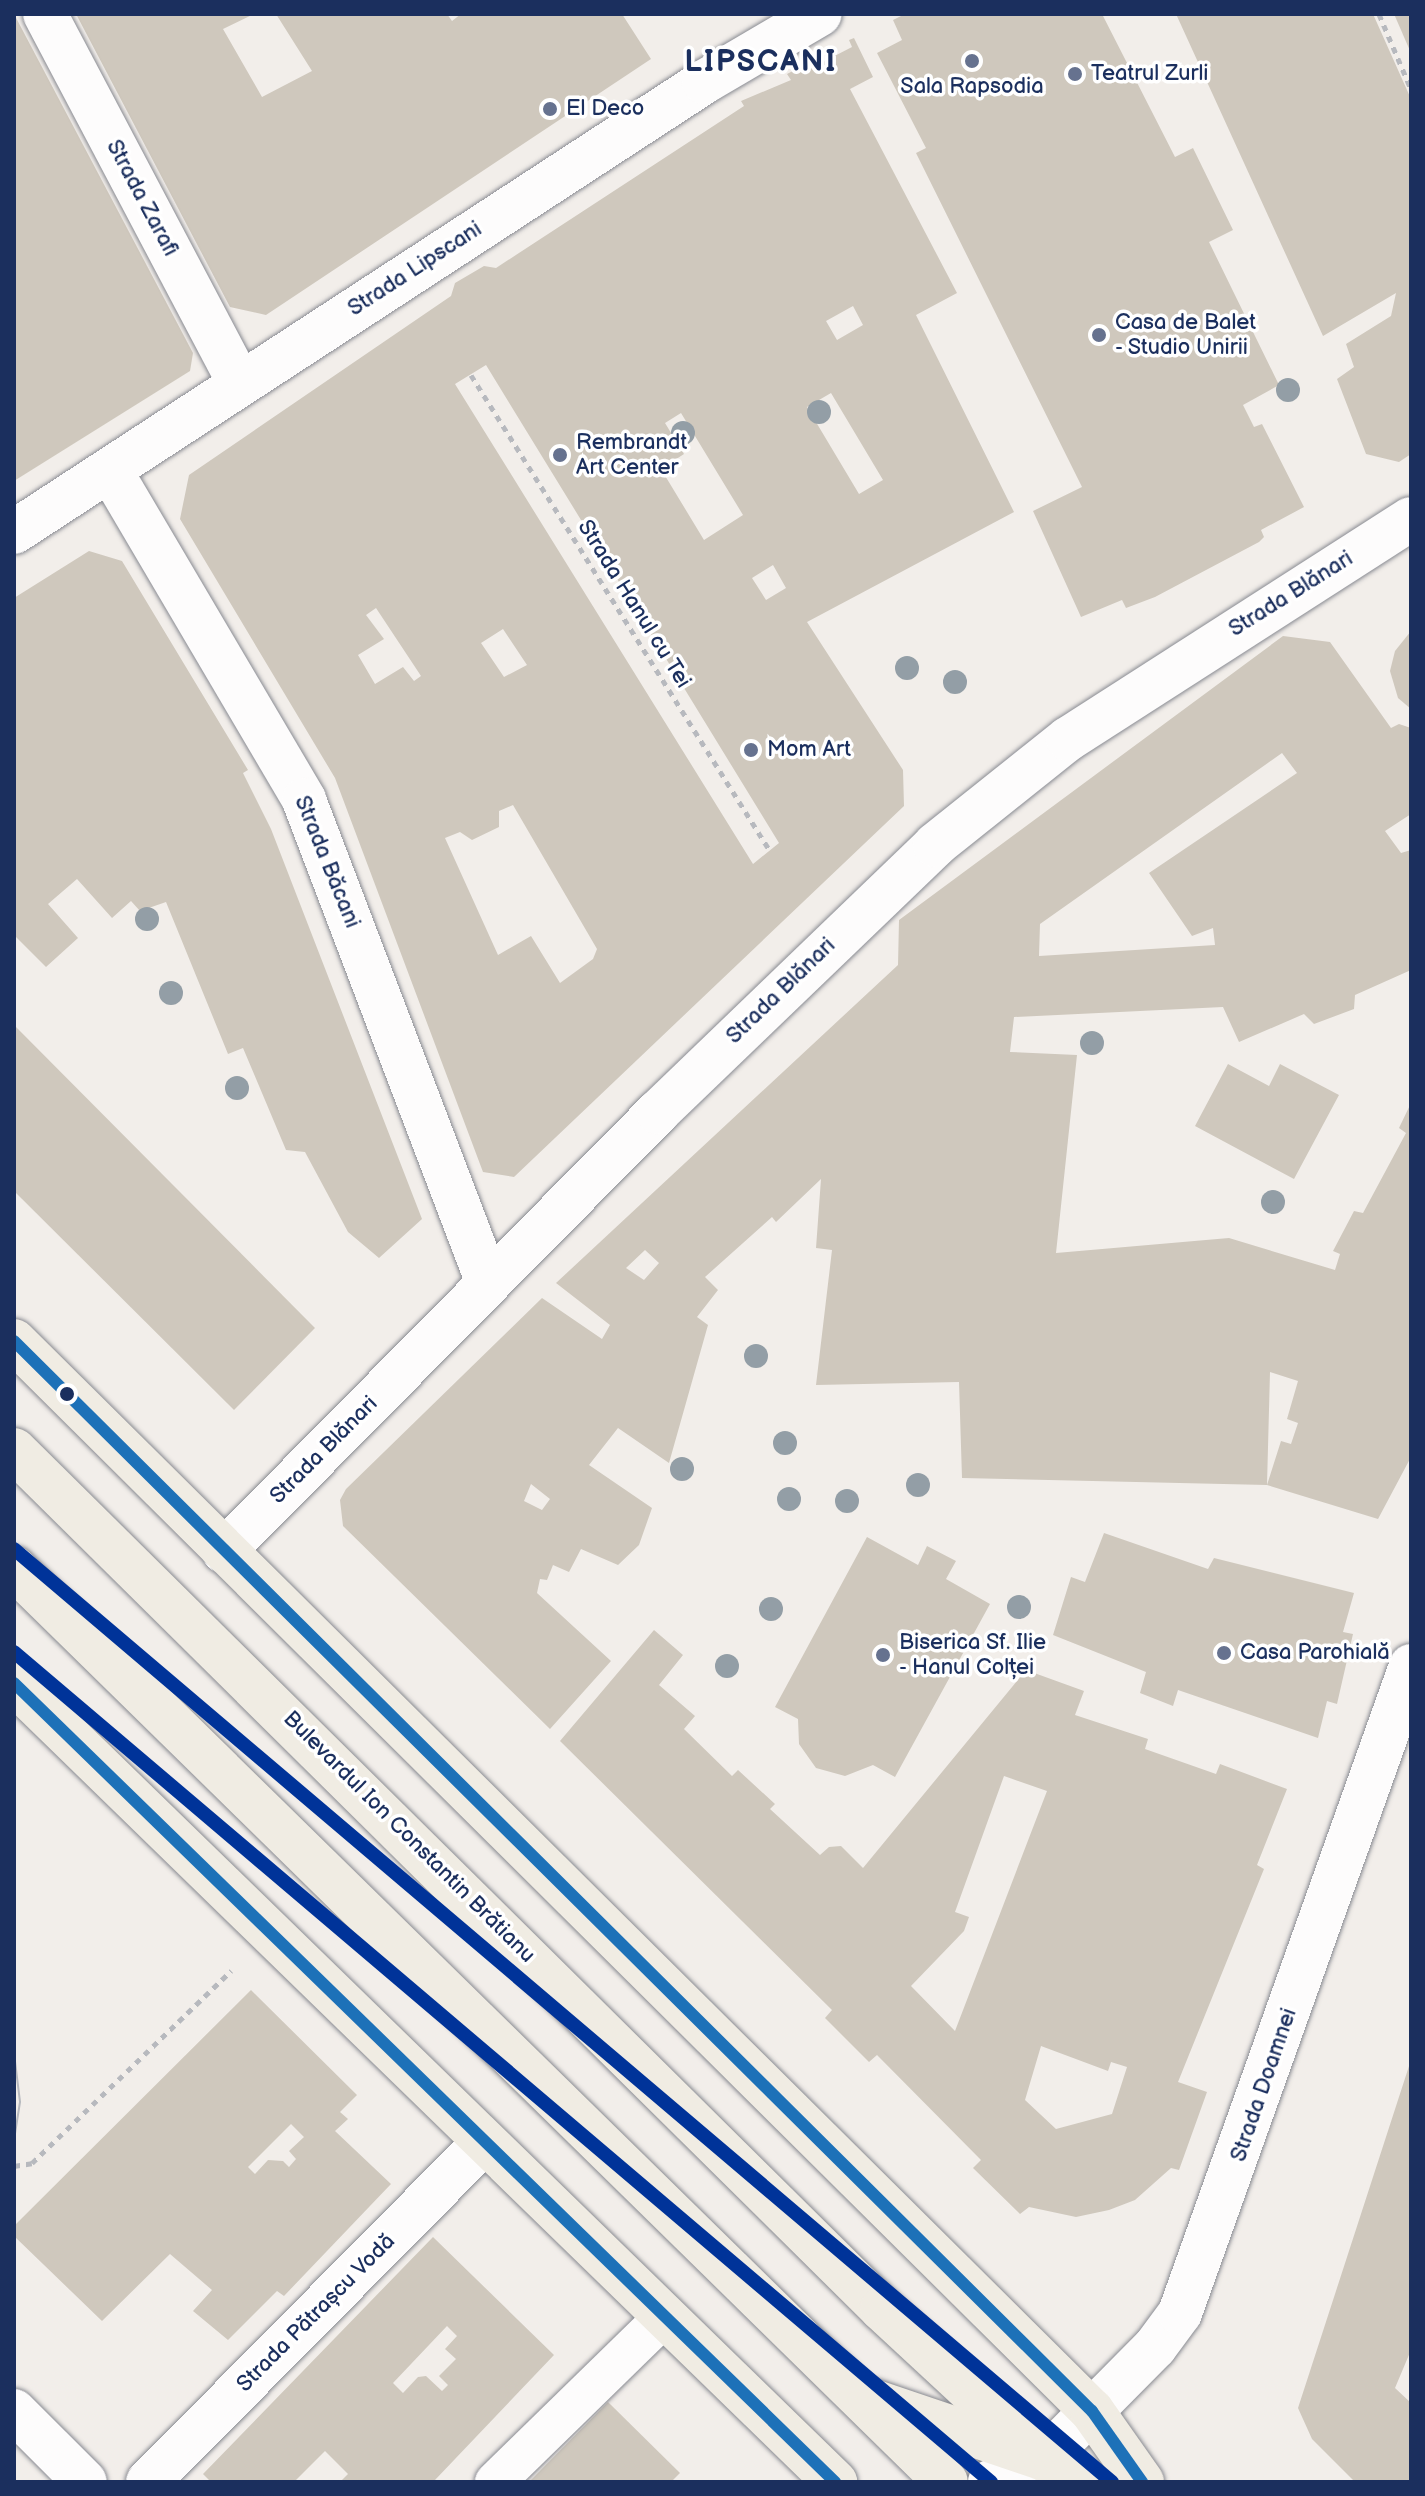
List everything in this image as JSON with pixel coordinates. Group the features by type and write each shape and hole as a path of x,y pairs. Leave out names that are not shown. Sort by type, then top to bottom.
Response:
{"main road":[{"path":"14,1341 1092,2411 1142,2482"},
{"name":"Bulevardul Ion Constantin Brătianu","path":"14,1450 882,2309 1044,2459"},
{"name":"Bulevardul Ion Constantin Brătianu","path":"14,1568 946,2482"},
{"path":"14,1683 662,2319 835,2482"},
{"name":"Bulevardul Ion Constantin Brătianu","path":"857,2396 1044,2459 1084,2482"}],"street":[{"name":"Strada Zarafi","path":"45,14 239,382"},
{"name":"Strada Lipscani","path":"14,532 239,382 704,82 820,14"},
{"name":"Strada Băcani","path":"110,470 304,800 488,1283"},
{"name":"Strada Blănari","path":"224,1551 488,1283 818,956 992,795 1158,677 1411,519"},
{"name":"Strada Doamnei","path":"1044,2459 1155,2347 1180,2313 1197,2275 1411,1666"},
{"name":"Strada Pătrașcu Vodă","path":"148,2482 483,2144"},
{"path":"14,2411 85,2482"},
{"path":"990,2482 1044,2459"}],"lane":[{"path":"495,2482 662,2319"}],"path":[{"path":"1379,14 1411,89"},
{"name":"Strada Hanul cu Tei","path":"471,375 770,851"},
{"path":"14,2166 32,2163 242,1960"}],"building":[{"path":"14,14 193,353 190,371 14,481"},
{"path":"76,14 254,14 223,29 262,97 312,71 276,14 447,14 452,21 461,14 622,14 651,59 266,315 230,307"},
{"path":"905,14 1102,14 1175,157 1193,148 1233,230 1209,242 1279,385 1243,405 1254,427 1262,424 1304,507 1261,530 1264,537 1259,542 1155,597 1126,608 1122,600 1081,617 1033,511 1082,487 916,153 926,148 877,53 902,40 893,20"},
{"path":"1176,14 1373,14 1411,99 1411,454 1399,462 1366,454 1337,379 1354,367 1346,344 1391,316 1396,293 1323,336"},
{"path":"1394,14 1411,14 1411,53"},
{"path":"854,38 873,77 850,89 957,293 916,315 1014,512 807,622 903,770 904,806 514,1177 483,1172 335,778 180,519 189,475 451,296 455,283 484,266 496,268 744,106 741,101 791,80 787,74 816,59 819,64 852,47 849,40","holes":["853,306 863,325 837,340 826,321","486,365 779,843 753,864 455,384","831,393 883,480 859,494 807,407","681,413 743,515 704,540 661,469 684,454 665,423","773,565 786,588 766,600 752,578","376,608 421,676 414,681 403,667 375,684 358,655 384,639 366,615","503,629 527,665 504,677 481,643","513,805 597,949 593,959 560,983 531,936 498,955 445,838 460,832 472,840 499,827 499,811"]},
{"path":"89,551 122,561 248,770 243,773 271,829 422,1219 379,1258 348,1232 305,1152 286,1150 243,1048 228,1054 166,902 140,911 131,901 112,918 77,879 48,904 78,938 46,967 14,935 14,598"},
{"path":"1411,631 1411,709 1398,698 1390,671 1395,651"},
{"path":"1283,636 1330,642 1391,728 1399,724 1411,728 1411,814 1385,831 1401,853 1411,850 1411,970 1355,995 1354,1009 1314,1024 1304,1014 1239,1042 1223,1007 1014,1017 1010,1052 1077,1055 1056,1253 1229,1238 1335,1270 1340,1254 1333,1251 1354,1211 1363,1213 1406,1133 1399,1128 1411,1103 1411,1457 1378,1519 1267,1485 962,1478 959,1382 816,1385 832,1250 816,1248 821,1179 776,1222 772,1217 705,1277 718,1290 697,1317 708,1325 669,1463 618,1428 589,1465 652,1508 639,1545 618,1565 581,1549 569,1572 553,1565 547,1580 540,1579 537,1593 611,1661 550,1729 343,1526 340,1500 346,1489 542,1298 602,1339 610,1325 556,1283 898,965 899,920","holes":["1282,753 1297,773 1149,873 1192,936 1213,928 1215,945 1039,956 1040,924","645,1250 659,1263 644,1280 626,1268","1270,1372 1298,1381 1287,1419 1298,1423 1291,1444 1281,1441 1267,1485","531,1484 550,1499 542,1510 524,1501"]},
{"path":"14,1025 315,1328 234,1410 14,1191"},
{"path":"1228,1064 1269,1086 1280,1064 1339,1095 1294,1179 1195,1126"},
{"name":"Casa Parohială","path":"1104,1533 1208,1569 1214,1558 1354,1593 1343,1632 1353,1634 1337,1704 1327,1701 1318,1738 1178,1690 1173,1706 1140,1693 1146,1672 1053,1635 1071,1577 1085,1582"},
{"name":"Biserica Sf. Ilie - Hanul Colței","path":"867,1537 918,1565 927,1546 956,1561 946,1579 990,1604 895,1777 873,1765 845,1776 816,1768 799,1744 798,1719 775,1707"},
{"path":"654,1630 683,1655 659,1685 695,1716 684,1729 732,1776 738,1770 775,1804 770,1809 820,1855 829,1847 841,1846 863,1868 1026,1670 1084,1691 1075,1715 1148,1739 1145,1749 1216,1774 1220,1764 1287,1789 1257,1865 1264,1869 1178,2082 1207,2092 1179,2170 1171,2168 1135,2200 1109,2210 1076,2217 1029,2207 1020,2214 973,2168 981,2160 877,2055 869,2062 825,2018 832,2010 560,1741","holes":["1004,1776 1047,1791 955,2031 911,1986 964,1931 969,1917 955,1912","1041,2046 1108,2071 1111,2062 1127,2067 1112,2114 1056,2129 1025,2100"]},
{"path":"251,1990 357,2095 340,2112 348,2119 335,2131 391,2184 284,2296 277,2291 228,2340 193,2311 212,2290 170,2254 102,2321 14,2236 14,2226","holes":["291,2124 304,2137 289,2151 296,2159 289,2167 283,2161 268,2160 255,2174 248,2167"]},
{"path":"1410,2063 1411,2350 1395,2388 1411,2403 1411,2482 1355,2482 1312,2439 1298,2408"},
{"path":"433,2237 554,2355 435,2480 340,2482 348,2474 325,2451 294,2482 211,2482 203,2474","holes":["447,2326 457,2336 445,2349 456,2359 439,2376 448,2385 442,2391 426,2376 418,2377 403,2393 393,2383"]},
{"path":"608,2402 680,2473 671,2482 529,2482"}],"tram line":[{"path":"14,2053 20,2102 14,2140"}],"transit line":[{"path":"14,1341 1092,2411 1142,2482"},
{"path":"14,1549 1112,2482"},
{"path":"14,1652 991,2482"},
{"path":"14,1683 835,2482"}],"place":[{"name":"Sala Rapsodia","path":"972,61"},
{"name":"Teatrul Zurli","path":"1075,74"},
{"name":"El Deco","path":"550,109"},
{"name":"Casa de Balet - Studio Unirii","path":"1099,335"},
{"name":"Rembrandt Art Center","path":"560,455"},
{"name":"Mom Art","path":"751,750"},
{"name":"Casa Parohială","path":"1224,1653"},
{"name":"Biserica Sf. Ilie - Hanul Colței","path":"883,1655"}],"district":[{"name":"LIPSCANI","path":"761,62"}]}
